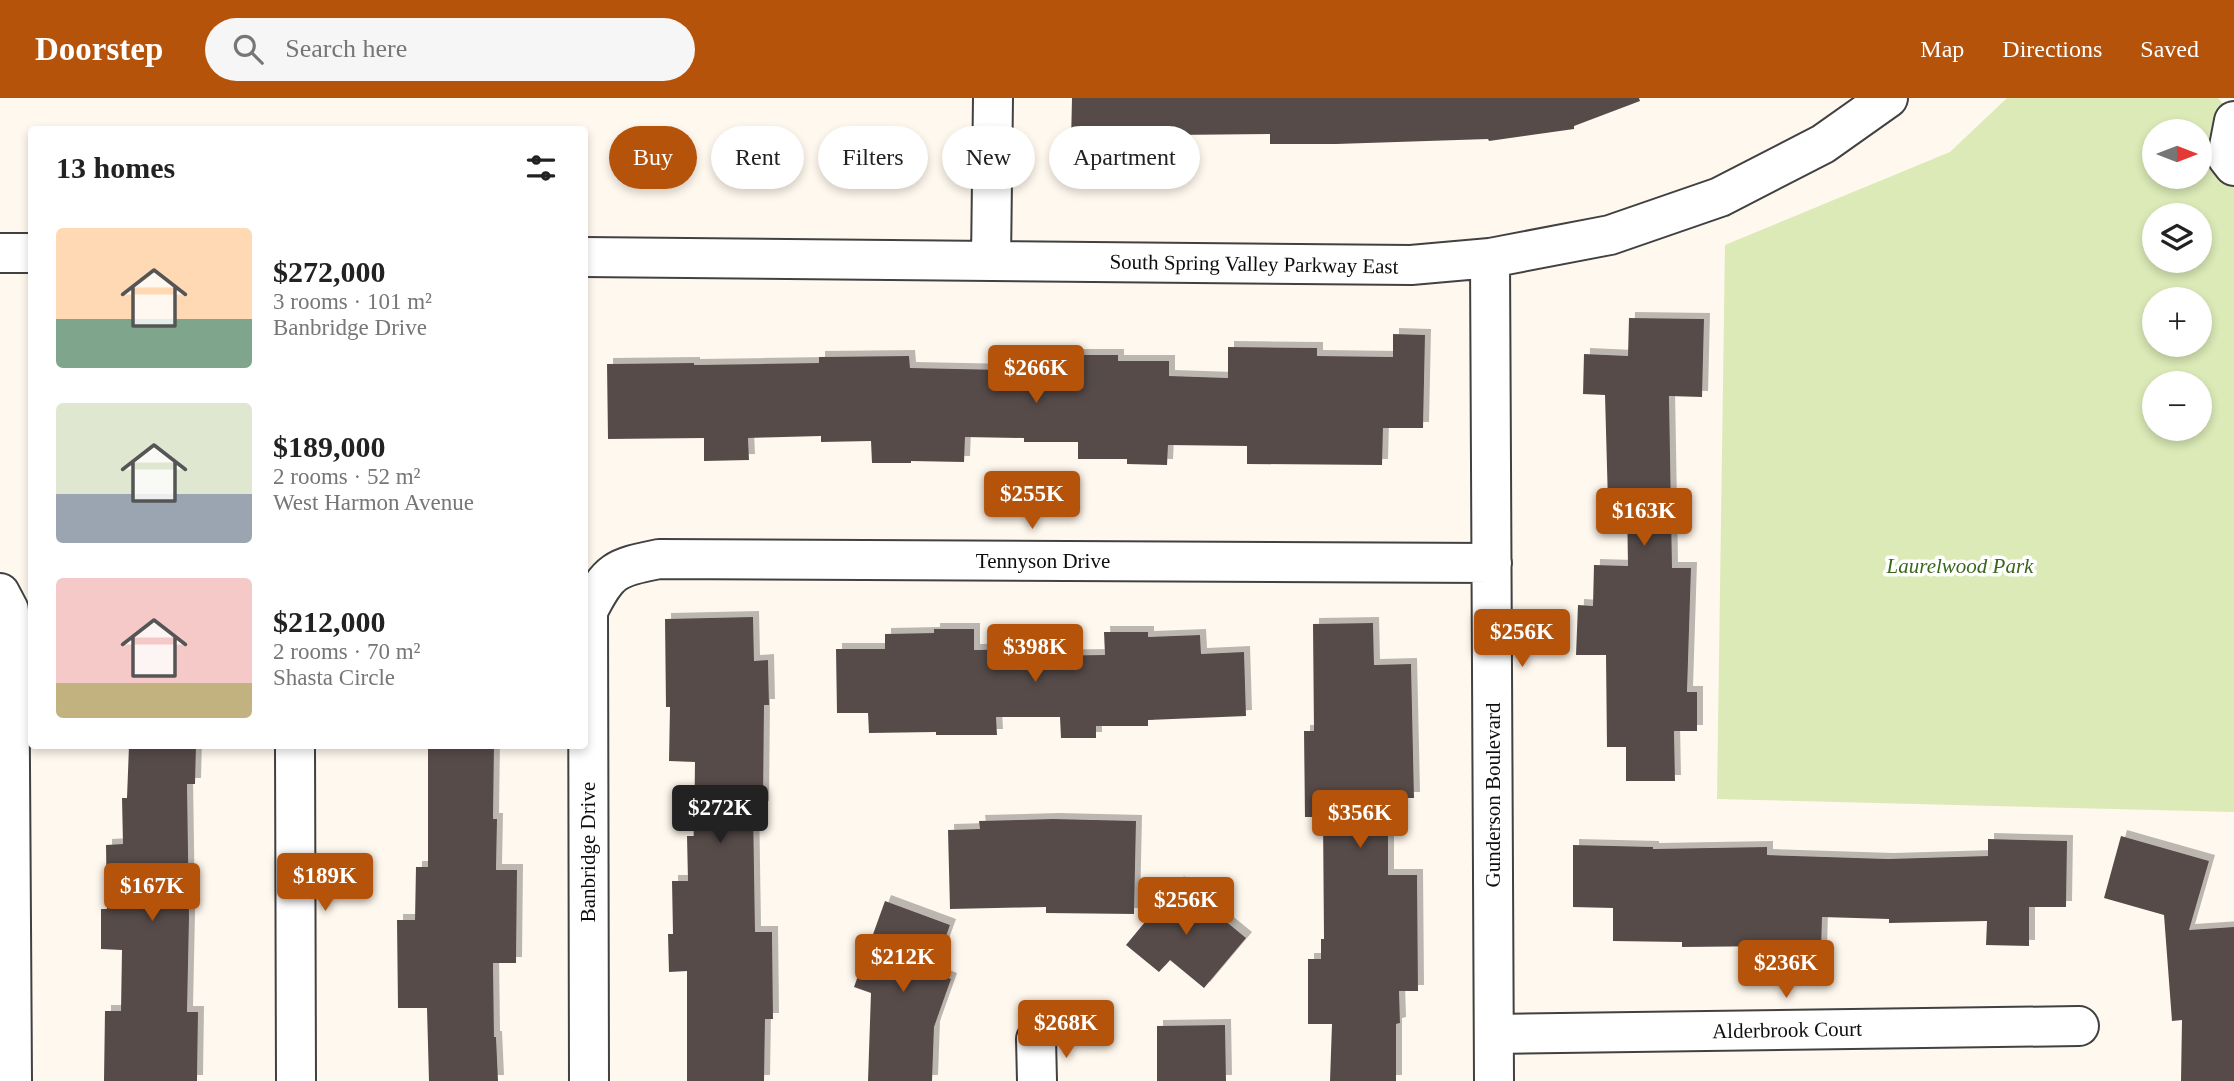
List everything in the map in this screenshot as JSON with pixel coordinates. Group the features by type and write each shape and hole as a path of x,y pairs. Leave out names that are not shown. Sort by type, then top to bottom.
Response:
{"street":[{"path":"991,261 993,98"},
{"name":"South Spring Valley Parkway East","path":"588,257 1411,265 1490,258 1609,235 1720,197 1823,144 1888,98"},
{"path":"2234,121 2227,157 2234,166"},
{"path":"0,253 28,253"},
{"name":"Gunderson Boulevard","path":"1490,258 1494,1081"},
{"name":"Tennyson Drive","path":"601,584 622,566 659,559 1492,563"},
{"name":"Banbridge Drive","path":"589,1081 588,611 601,584"},
{"path":"0,593 9,610 12,1081"},
{"path":"295,749 296,1081"},
{"name":"Alderbrook Court","path":"1494,1034 2079,1026"},
{"path":"1036,1039 1037,1081"}],"green space":[{"name":"Laurelwood Park","path":"2007,98 2218,98 2234,117 2234,812 1717,799 1725,245 1950,152"}],"building":[{"path":"1072,98 1639,98 1640,101 1574,126 1574,129 1489,141 1270,144 1270,134 1200,135 1200,126 1071,126"},
{"path":"1629,318 1704,319 1702,397 1669,396 1672,568 1691,568 1687,692 1697,692 1697,731 1674,731 1675,781 1626,781 1626,747 1607,747 1606,655 1576,655 1578,605 1593,606 1594,565 1628,566 1627,502 1608,503 1605,395 1583,394 1584,354 1628,356"},
{"path":"1393,334 1425,335 1423,428 1383,428 1382,465 1247,464 1247,446 1168,445 1167,465 1127,464 1127,459 1078,459 1078,442 1024,442 1024,438 965,437 964,462 872,463 871,441 821,442 821,436 748,438 749,460 704,461 704,438 608,439 607,364 819,363 819,357 909,356 910,368 1059,371 1059,355 1118,355 1118,361 1169,361 1169,376 1228,378 1228,347 1317,348 1317,356 1393,357"},
{"path":"753,617 754,661 768,660 769,705 764,705 763,807 753,806 755,932 772,932 773,1019 765,1019 764,1081 687,1081 687,971 669,972 668,934 673,934 672,881 688,881 687,836 694,836 695,762 669,761 670,707 666,707 665,619"},
{"path":"1373,623 1374,665 1411,664 1414,798 1395,798 1396,815 1388,816 1388,875 1417,875 1418,991 1399,991 1396,1081 1330,1081 1332,1024 1308,1024 1308,959 1321,959 1321,939 1324,939 1323,817 1305,817 1304,731 1314,731 1313,624"},
{"path":"934,629 974,629 974,650 1025,649 1025,656 1105,655 1104,632 1148,632 1148,637 1200,635 1201,654 1244,652 1246,716 1148,720 1148,726 1096,726 1096,738 1061,738 1060,717 996,717 997,735 936,735 936,732 869,733 868,713 837,713 836,649 885,649 885,634 934,633"},
{"path":"129,749 196,749 195,784 187,784 187,1012 198,1012 197,1081 104,1081 105,1011 121,1011 122,950 101,949 101,909 107,909 106,845 123,844 122,798 127,798"},
{"path":"428,749 494,749 493,819 497,819 496,870 517,870 516,963 493,963 494,1037 498,1081 429,1081 427,1008 398,1008 397,920 415,920 416,867 428,867"},
{"path":"979,821 1136,821 1134,914 1046,913 1046,907 950,909 948,830 980,829"},
{"path":"2121,836 2209,861 2189,930 2234,927 2234,1081 2181,1081 2182,1020 2172,1021 2164,915 2104,898"},
{"path":"1988,839 2067,841 2066,907 2029,907 2029,946 1986,945 1987,921 1889,923 1889,919 1822,917 1821,953 1779,952 1779,946 1682,947 1682,942 1613,941 1613,908 1573,907 1573,845 1653,849 1767,847 1767,855 1888,859 1988,856"},
{"path":"1178,882 1246,938 1204,988 1170,960 1159,972 1126,945"},
{"path":"885,901 950,925 933,972 951,979 934,1027 932,1081 868,1081 871,993 854,987"},
{"path":"1225,1025 1226,1081 1157,1081 1157,1026"}]}
